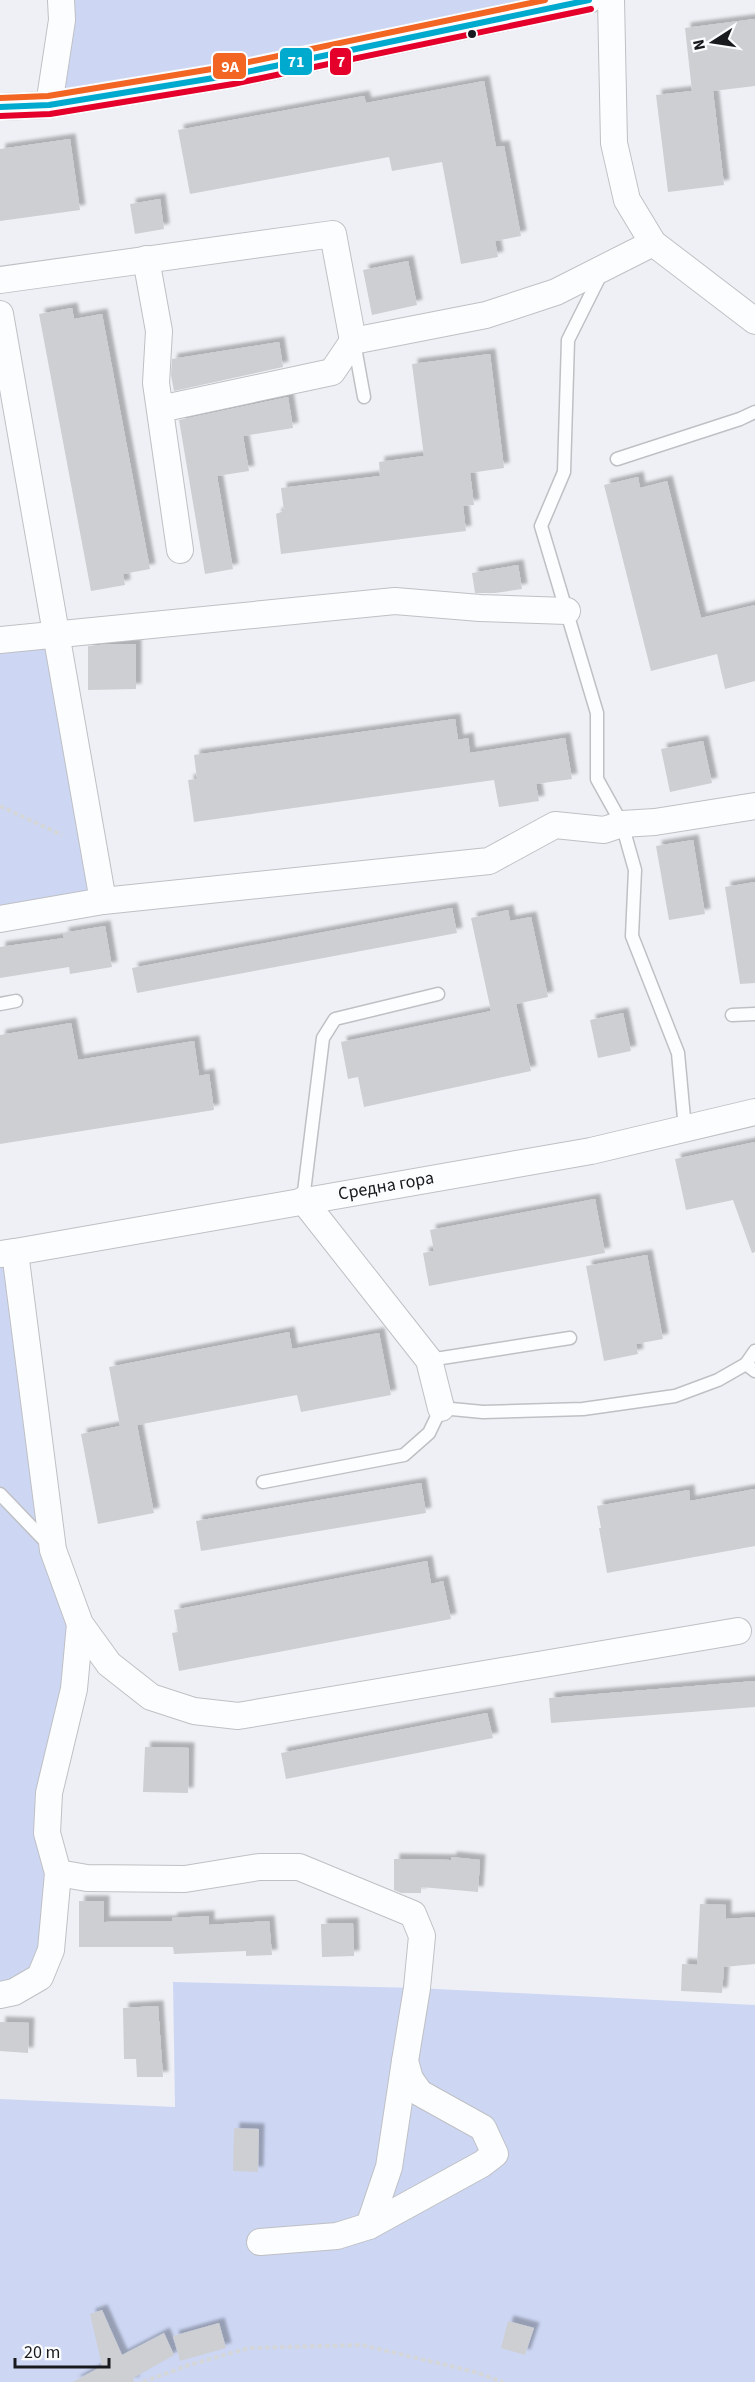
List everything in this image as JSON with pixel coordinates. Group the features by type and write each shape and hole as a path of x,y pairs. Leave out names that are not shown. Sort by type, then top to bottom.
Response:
{"street":[{"path":"49,105 62,20 61,0"},
{"path":"0,106 49,105 232,75 589,0"},
{"path":"611,0 614,143 627,200 653,243 755,321"},
{"path":"0,280 333,234 353,341 332,372 160,409"},
{"path":"353,341 486,315 556,292 653,243"},
{"path":"146,259 159,331 156,383 180,550"},
{"path":"0,314 103,901"},
{"path":"0,640 395,602 567,611"},
{"path":"0,919 103,901 489,861 555,825 604,830 622,824 655,822 755,806"},
{"name":"Средна гора","path":"7,1253 591,1151 755,1112"},
{"path":"303,1200 429,1360 441,1408"},
{"path":"7,1253 53,1550 80,1624 109,1664 151,1697 194,1711 238,1716 738,1630"},
{"path":"0,1995 14,1992 40,1977 51,1950 58,1873 47,1833 49,1793 74,1689 80,1624"},
{"path":"58,1873 87,1878 185,1879 259,1867 299,1867 413,1914 422,1936 417,1988 390,2167 369,2226"},
{"path":"260,2242 338,2236 369,2226 482,2164 495,2154 483,2128 420,2093 410,2079 405,2061"}],"lane":[{"path":"604,268 568,340 564,472 541,526 597,713 597,779 622,824 635,870 632,936 678,1053 685,1129"},
{"path":"353,341 364,396"},
{"path":"617,459 755,412"},
{"path":"303,1200 323,1038 334,1019 438,994"},
{"path":"0,1004 16,1000"},
{"path":"732,1015 755,1014"},
{"path":"429,1360 570,1338"},
{"path":"263,1482 404,1455 429,1433 441,1408 483,1412 583,1409 675,1396 751,1367 755,1351"},
{"path":"0,1494 53,1550"}],"path":[{"path":"0,806 40,823 95,852"},
{"path":"143,2382 189,2365 249,2348 362,2345 475,2372 503,2382"}],"shaded area":[{"path":"61,0 589,0 49,105"},
{"path":"57,634 103,901 0,919 0,640"},
{"path":"15,1252 53,1549 80,1624 49,1794 51,1950 0,1995 0,1254"},
{"path":"173,1982 417,1988 755,2005 755,2382 0,2382 0,2099 175,2107"}],"building":[{"path":"755,19 755,86 713,91 724,185 668,192 656,95 692,91 685,28"},
{"path":"484,81 496,147 504,146 521,236 495,241 498,257 461,264 442,162 392,171 389,157 190,194 178,130 364,96 366,103"},
{"path":"70,139 80,210 0,221 0,149"},
{"path":"160,199 164,229 135,234 130,204"},
{"path":"408,261 417,305 372,315 363,270"},
{"path":"72,308 74,319 102,314 150,569 123,574 125,585 91,591 39,314"},
{"path":"279,342 283,367 174,391 171,375 172,359"},
{"path":"490,354 504,468 470,473 474,505 463,506 466,531 281,554 276,514 284,511 281,488 380,476 379,462 424,456 412,364"},
{"path":"288,397 293,428 243,436 249,471 217,476 233,569 205,574 179,420"},
{"path":"638,477 640,488 667,481 701,618 755,605 755,681 725,689 717,654 651,671 604,485"},
{"path":"518,565 522,589 475,593 472,573"},
{"path":"136,644 136,689 88,690 88,646"},
{"path":"455,719 458,740 468,738 470,753 565,738 572,779 536,784 539,801 499,807 494,780 194,822 188,780 197,779 194,755"},
{"path":"703,741 712,783 670,792 661,749"},
{"path":"693,840 705,914 669,920 656,846"},
{"path":"755,882 755,983 740,984 725,887"},
{"path":"452,908 457,933 137,993 132,968"},
{"path":"508,910 510,921 531,917 548,997 516,1004 531,1071 364,1107 358,1077 348,1079 341,1042 491,1011 471,918"},
{"path":"105,926 112,967 70,974 69,967 0,978 0,947 64,938 63,933"},
{"path":"623,1013 631,1051 598,1058 590,1020"},
{"path":"71,1023 78,1060 194,1041 199,1076 209,1074 214,1110 0,1144 0,1035"},
{"path":"755,1142 755,1252 752,1253 733,1200 686,1210 675,1159"},
{"path":"595,1199 605,1253 429,1286 423,1253 434,1251 430,1230"},
{"path":"647,1255 663,1339 636,1344 638,1354 604,1361 586,1266"},
{"path":"289,1332 292,1349 379,1333 391,1395 301,1412 297,1395 137,1425 154,1513 98,1524 81,1434 120,1426 109,1367"},
{"path":"421,1483 426,1513 201,1551 196,1521"},
{"path":"755,1489 755,1546 607,1573 597,1506 689,1490 690,1501"},
{"path":"427,1561 431,1584 443,1581 451,1619 179,1671 172,1633 178,1632 174,1610"},
{"path":"755,1681 755,1707 551,1723 549,1698"},
{"path":"487,1713 493,1738 286,1779 281,1753"},
{"path":"145,1747 189,1748 188,1793 143,1792"},
{"path":"451,1857 480,1860 478,1892 421,1887 421,1893 401,1893 394,1890 394,1859 451,1860"},
{"path":"79,1901 104,1901 104,1922 172,1921 172,1918 209,1916 209,1925 269,1921 272,1955 246,1956 246,1951 174,1954 173,1947 79,1947"},
{"path":"700,1904 726,1905 726,1919 755,1917 755,1964 724,1967 722,1993 681,1991 682,1964 697,1965"},
{"path":"353,1923 354,1956 322,1957 321,1924"},
{"path":"158,2006 163,2077 137,2077 136,2059 124,2059 123,2008"},
{"path":"0,2022 29,2023 28,2053 0,2051"},
{"path":"234,2128 259,2129 258,2172 233,2171"},
{"path":"102,2310 122,2355 164,2333 174,2355 133,2378 134,2382 73,2382 102,2366 90,2314"},
{"path":"508,2321 534,2328 525,2355 501,2348"},
{"path":"219,2323 226,2348 180,2361 173,2336"}],"transit line":[{"name":"9А","path":"0,98 48,96 230,66 545,0"},
{"name":"71","path":"0,107 49,105 232,75 589,0"},
{"name":"7","path":"0,116 50,114 233,84 591,9"}]}
